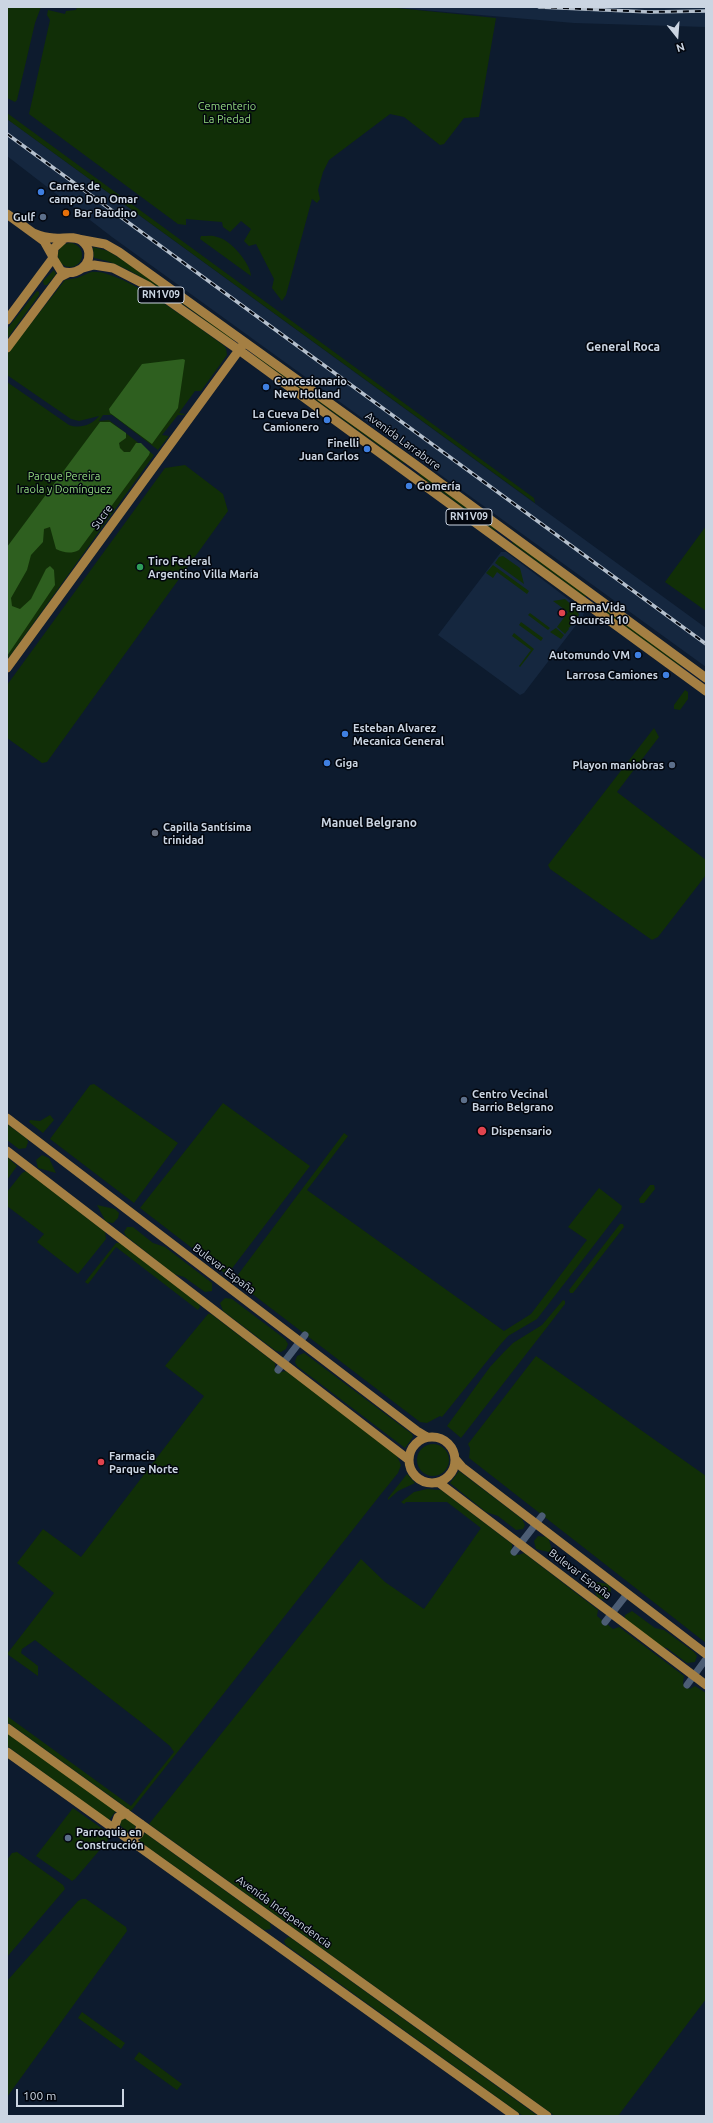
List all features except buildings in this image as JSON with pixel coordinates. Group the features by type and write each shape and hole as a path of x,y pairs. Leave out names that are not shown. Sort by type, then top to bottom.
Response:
{"main road":[{"name":"RN1V09","path":"7,214 47,245 57,267 68,273 76,272 94,265 106,266 138,279 239,350 706,691"},
{"name":"RN1V09","path":"33,233 47,237 78,239"},
{"path":"7,320 53,258 56,244 65,238"},
{"path":"78,239 85,244 88,252 88,260 83,268"},
{"name":"Avenida Larrabure","path":"78,239 105,244 119,252 706,678"},
{"path":"7,348 60,277 68,273"},
{"name":"Sucre","path":"7,668 245,342"},
{"name":"Bulevar España","path":"7,1118 302,1338 417,1432 427,1437"},
{"path":"7,1151 281,1366 409,1460"},
{"path":"427,1437 440,1438 447,1442 452,1448 456,1460 450,1475 438,1482 427,1482 419,1479 411,1468 409,1460 411,1451 416,1444 427,1437"},
{"name":"Bulevar España","path":"456,1460 462,1467 706,1654"},
{"name":"Bulevar España","path":"438,1482 521,1543 706,1685"},
{"name":"Avenida Independencia","path":"7,1728 547,2116"},
{"path":"7,1752 515,2116"},
{"path":"114,1828 118,1817 126,1813"},
{"path":"130,1839 139,1834 141,1824"}],"street":[{"path":"281,1366 302,1338"},
{"path":"514,1552 542,1516"},
{"path":"605,1622 627,1594"},
{"path":"687,1686 706,1659"}],"shaded area":[{"path":"387,7 706,7 706,27 574,23"},
{"path":"7,119 706,628 706,667 112,237 7,156"},
{"path":"501,552 506,552 584,611 583,616 524,693 520,695 438,635"}],"green space":[{"path":"7,7 41,7 35,23 17,100 15,102 7,98"},
{"name":"Cementerio La Piedad","path":"77,7 387,7 496,18 479,117 464,118 444,144 440,145 404,117 390,114 329,160 323,172 318,190 320,199 317,203 312,199 286,295 282,301 272,288 274,279 256,244 249,246 244,241 251,229 241,221 230,232 223,227 222,222 186,219 186,225 178,224 29,114 50,20 47,15 48,10 65,14 66,11 76,10"},
{"path":"7,113 534,498 535,503 7,119"},
{"path":"201,236 215,236 228,242 244,259 248,265 251,276 200,239"},
{"path":"65,243 75,243 82,250 82,260 75,267 65,267 58,260 58,250"},
{"path":"93,247 108,251 124,261 234,339 232,340 184,305 146,280 110,262 94,258"},
{"path":"54,270 56,274 47,285 44,285 43,281"},
{"name":"Parque Pereira Iraola y Domínguez","path":"91,272 104,273 139,288 177,312 222,344 226,348 227,355 201,391 195,391 179,413 185,414 178,415 162,435 169,436 158,450 112,415 103,415 99,421 109,420 154,455 7,660 7,382 69,425 77,427 86,425 93,422 99,416 79,421 71,419 7,375 7,354 65,280 77,278"},
{"path":"37,291 39,292 39,295 7,339 7,329"},
{"path":"256,354 404,462 403,463 255,356"},
{"path":"185,360 178,408 152,444 110,413 109,409 142,364"},
{"name":"Parque Pereira Iraola y Domínguez","path":"100,422 110,422 126,433 126,438 119,443 120,448 124,452 130,452 136,443 141,443 150,452 149,455 79,550 68,552 56,549 50,527 44,529 43,542 31,555 27,570 11,598 12,606 20,609 31,599 46,569 50,566 54,570 55,585 7,656 7,547"},
{"name":"Tiro Federal Argentino Villa María","path":"185,465 223,494 228,511 47,762 42,763 7,738 7,685 165,468"},
{"path":"420,473 496,529 495,531 419,475"},
{"path":"706,526 706,611 665,582"},
{"path":"513,541 587,595 585,597 512,543"},
{"path":"503,556 520,568 524,584 495,563 499,557"},
{"path":"493,565 529,591 527,594 497,572 493,578 486,573"},
{"path":"565,599 577,610 579,615 569,628 568,627 569,629 565,634 557,627 568,612 553,601"},
{"path":"600,605 682,665 680,666 598,607"},
{"path":"530,613 550,628 548,630 528,615"},
{"path":"521,622 543,638 541,641 519,625"},
{"path":"556,628 564,635 561,639 550,632"},
{"path":"514,633 534,649 520,667 519,666 531,650 512,636"},
{"path":"685,690 688,692 688,699 680,710 674,709 674,705"},
{"path":"654,728 659,737 617,792 706,860 706,875 658,937 652,940 550,869 548,865"},
{"path":"94,1084 178,1143 134,1203 50,1139 90,1085"},
{"path":"223,1103 310,1166 227,1275 140,1208"},
{"path":"50,1115 54,1120 43,1133 29,1122 30,1120 40,1121"},
{"path":"7,1124 27,1139 28,1142 26,1148 19,1149 7,1140"},
{"path":"344,1133 348,1136 307,1190 504,1331 531,1314 587,1240 568,1227 599,1188 622,1206 621,1210 537,1319 508,1336 442,1417 440,1416 427,1423 420,1422 234,1280"},
{"path":"42,1155 49,1158 56,1173 38,1168 36,1160"},
{"path":"7,1157 17,1166 7,1180"},
{"path":"26,1171 105,1232 106,1239 78,1274 37,1242 44,1234 7,1206 7,1192 22,1173"},
{"path":"650,1185 654,1185 655,1189 644,1203 640,1203 639,1199"},
{"path":"97,1205 115,1209 119,1213 118,1218 113,1223 106,1222"},
{"path":"620,1224 623,1224 624,1227 573,1293 570,1293 569,1290"},
{"path":"127,1227 133,1227 153,1243 165,1247 212,1283 212,1291 205,1292 184,1277 174,1274 126,1236 124,1232"},
{"path":"116,1243 120,1243 199,1304 200,1307 198,1310 116,1247 88,1284 85,1282"},
{"path":"225,1298 232,1299 285,1339 288,1344 286,1349 281,1352 276,1351 223,1311 220,1303"},
{"path":"563,1300 565,1301 565,1304 461,1438 447,1426 490,1367 513,1343 542,1325"},
{"path":"208,1314 211,1314 275,1363 275,1368 281,1372 286,1371 397,1456 401,1465 398,1473 131,1811 7,1722 7,1716 131,1806 174,1752 170,1746 142,1723 35,1640 22,1649 21,1653 38,1666 38,1676 7,1654 54,1593 17,1563 43,1529 81,1557 204,1396 165,1366"},
{"path":"304,1353 412,1434 413,1437 405,1448 297,1366 295,1362 297,1356"},
{"path":"536,1356 706,1476 706,1643 469,1458 470,1448 468,1444"},
{"path":"430,1444 436,1444 446,1451 449,1460 448,1466 442,1473 436,1476 430,1476 420,1469 417,1463 417,1457 424,1447"},
{"path":"459,1471 522,1519 525,1525 523,1529 516,1530 498,1516 486,1512 450,1483"},
{"path":"407,1474 415,1483 398,1491 388,1500 388,1498"},
{"path":"427,1489 441,1490 512,1544 512,1550 518,1555 524,1553 598,1610 597,1616 613,1629 619,1627 684,1676 683,1684 690,1689 695,1686 706,1693 706,1999 618,2116 555,2116 149,1824 361,1559 385,1582 424,1609 481,1528 447,1502 406,1502 404,1504 401,1502 414,1492"},
{"path":"538,1536 548,1537 553,1553 536,1549 534,1541"},
{"path":"590,1581 608,1584 611,1589 610,1595 604,1599 598,1598"},
{"path":"632,1611 655,1628 664,1630 694,1652 697,1656 695,1662 687,1663 667,1648 661,1647 625,1620 625,1615"},
{"path":"7,1733 116,1811 109,1820 7,1746"},
{"path":"73,1808 107,1832 109,1839 72,1881 36,1856"},
{"path":"126,1818 135,1825 132,1832 127,1832 120,1825 121,1820"},
{"path":"145,1833 270,1923 271,1929 264,1930 139,1841"},
{"path":"17,1852 63,1885 65,1889 7,1957 7,1860 12,1853"},
{"path":"86,1899 126,1927 127,1931 7,2097 7,1981 78,1901"},
{"path":"288,1937 538,2116 523,2116 286,1945 284,1941"},
{"path":"82,2012 125,2043 121,2049 78,2018"},
{"path":"139,2052 182,2084 177,2090 134,2059"}],"railway":[{"path":"539,7 650,12 706,11"},
{"path":"7,134 706,644"}],"place":[{"name":"Carnes de campo Don Omar","path":"41,192"},
{"name":"Bar Baudino","path":"66,213"},
{"name":"Gulf","path":"43,217"},
{"name":"Concesionario New Holland","path":"266,387"},
{"name":"La Cueva Del Camionero","path":"327,420"},
{"name":"Finelli Juan Carlos","path":"367,449"},
{"name":"Gomería","path":"409,486"},
{"name":"Tiro Federal Argentino Villa María","path":"140,567"},
{"name":"FarmaVida Sucursal 10","path":"562,613"},
{"name":"Automundo VM","path":"638,655"},
{"name":"Larrosa Camiones","path":"666,675"},
{"name":"Esteban Alvarez Mecanica General","path":"345,734"},
{"name":"Giga","path":"327,763"},
{"name":"Playon maniobras","path":"672,765"},
{"name":"Capilla Santísima trinidad","path":"155,833"},
{"name":"Centro Vecinal Barrio Belgrano","path":"464,1100"},
{"name":"Dispensario","path":"482,1131"},
{"name":"Farmacia Parque Norte","path":"101,1462"},
{"name":"Parroquia en Construcción","path":"68,1838"}],"district":[{"name":"General Roca","path":"623,347"},
{"name":"Manuel Belgrano","path":"369,823"}]}
